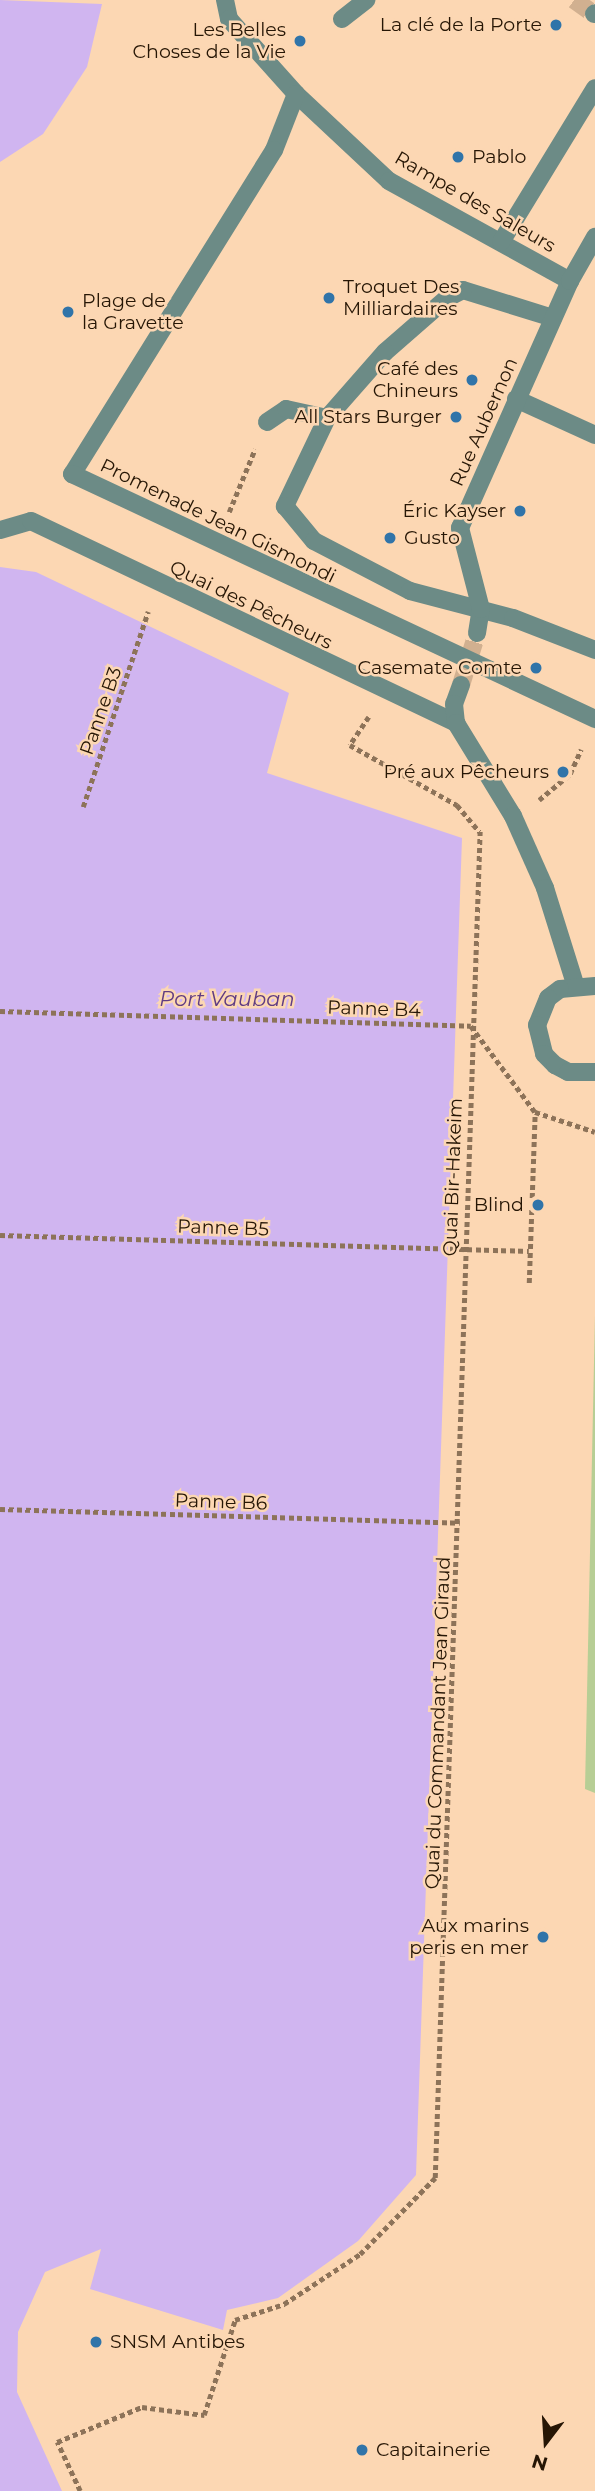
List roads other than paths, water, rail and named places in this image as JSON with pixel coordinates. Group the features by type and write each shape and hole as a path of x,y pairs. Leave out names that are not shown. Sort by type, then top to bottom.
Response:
{"street":[{"name":"Rampe des Saleurs","path":"225,0 229,19 296,94 389,181 570,281"},
{"path":"342,19 366,0"},
{"path":"501,242 595,88"},
{"name":"Promenade Jean Gismondi","path":"296,94 274,150 72,474 215,545 595,719"},
{"name":"Rue Aubernon","path":"477,633 481,609 460,528 570,281 595,237"},
{"path":"553,318 463,290 385,352 327,418 285,506 314,541 410,591 481,609 595,650"},
{"path":"516,399 595,435"},
{"path":"267,422 286,409 327,418"},
{"name":"Quai des Pêcheurs","path":"0,530 31,521 456,723"},
{"path":"461,685 454,704 456,723 513,816 545,888 575,984"},
{"path":"595,986 575,984 548,998 537,1025 538,1040 555,1065 568,1072 595,1072"}],"water":[{"path":"0,0 102,4 87,67 43,134 0,162"},
{"name":"Port Vauban","path":"0,567 36,572 289,693 267,773 462,838 416,2175 358,2241 278,2298 227,2310 223,2330 90,2289 101,2249 45,2272 18,2332 17,2392 62,2491 0,2491"}],"tunnel":[{"path":"574,0 594,14"},
{"path":"461,685 477,633"}],"place":[{"name":"La clé de la Porte","path":"556,25"},
{"name":"Les Belles Choses de la Vie","path":"300,41"},
{"name":"Pablo","path":"458,157"},
{"name":"Troquet Des Milliardaires","path":"329,298"},
{"name":"Plage de la Gravette","path":"68,312"},
{"name":"Café des Chineurs","path":"472,380"},
{"name":"All Stars Burger","path":"456,417"},
{"name":"Éric Kayser","path":"520,511"},
{"name":"Gusto","path":"390,538"},
{"name":"Casemate Comte","path":"536,668"},
{"name":"Pré aux Pêcheurs","path":"563,772"},
{"name":"Blind","path":"538,1205"},
{"name":"Aux marins peris en mer","path":"543,1937"},
{"name":"SNSM Antibes","path":"96,2342"},
{"name":"Capitainerie","path":"362,2450"}]}
